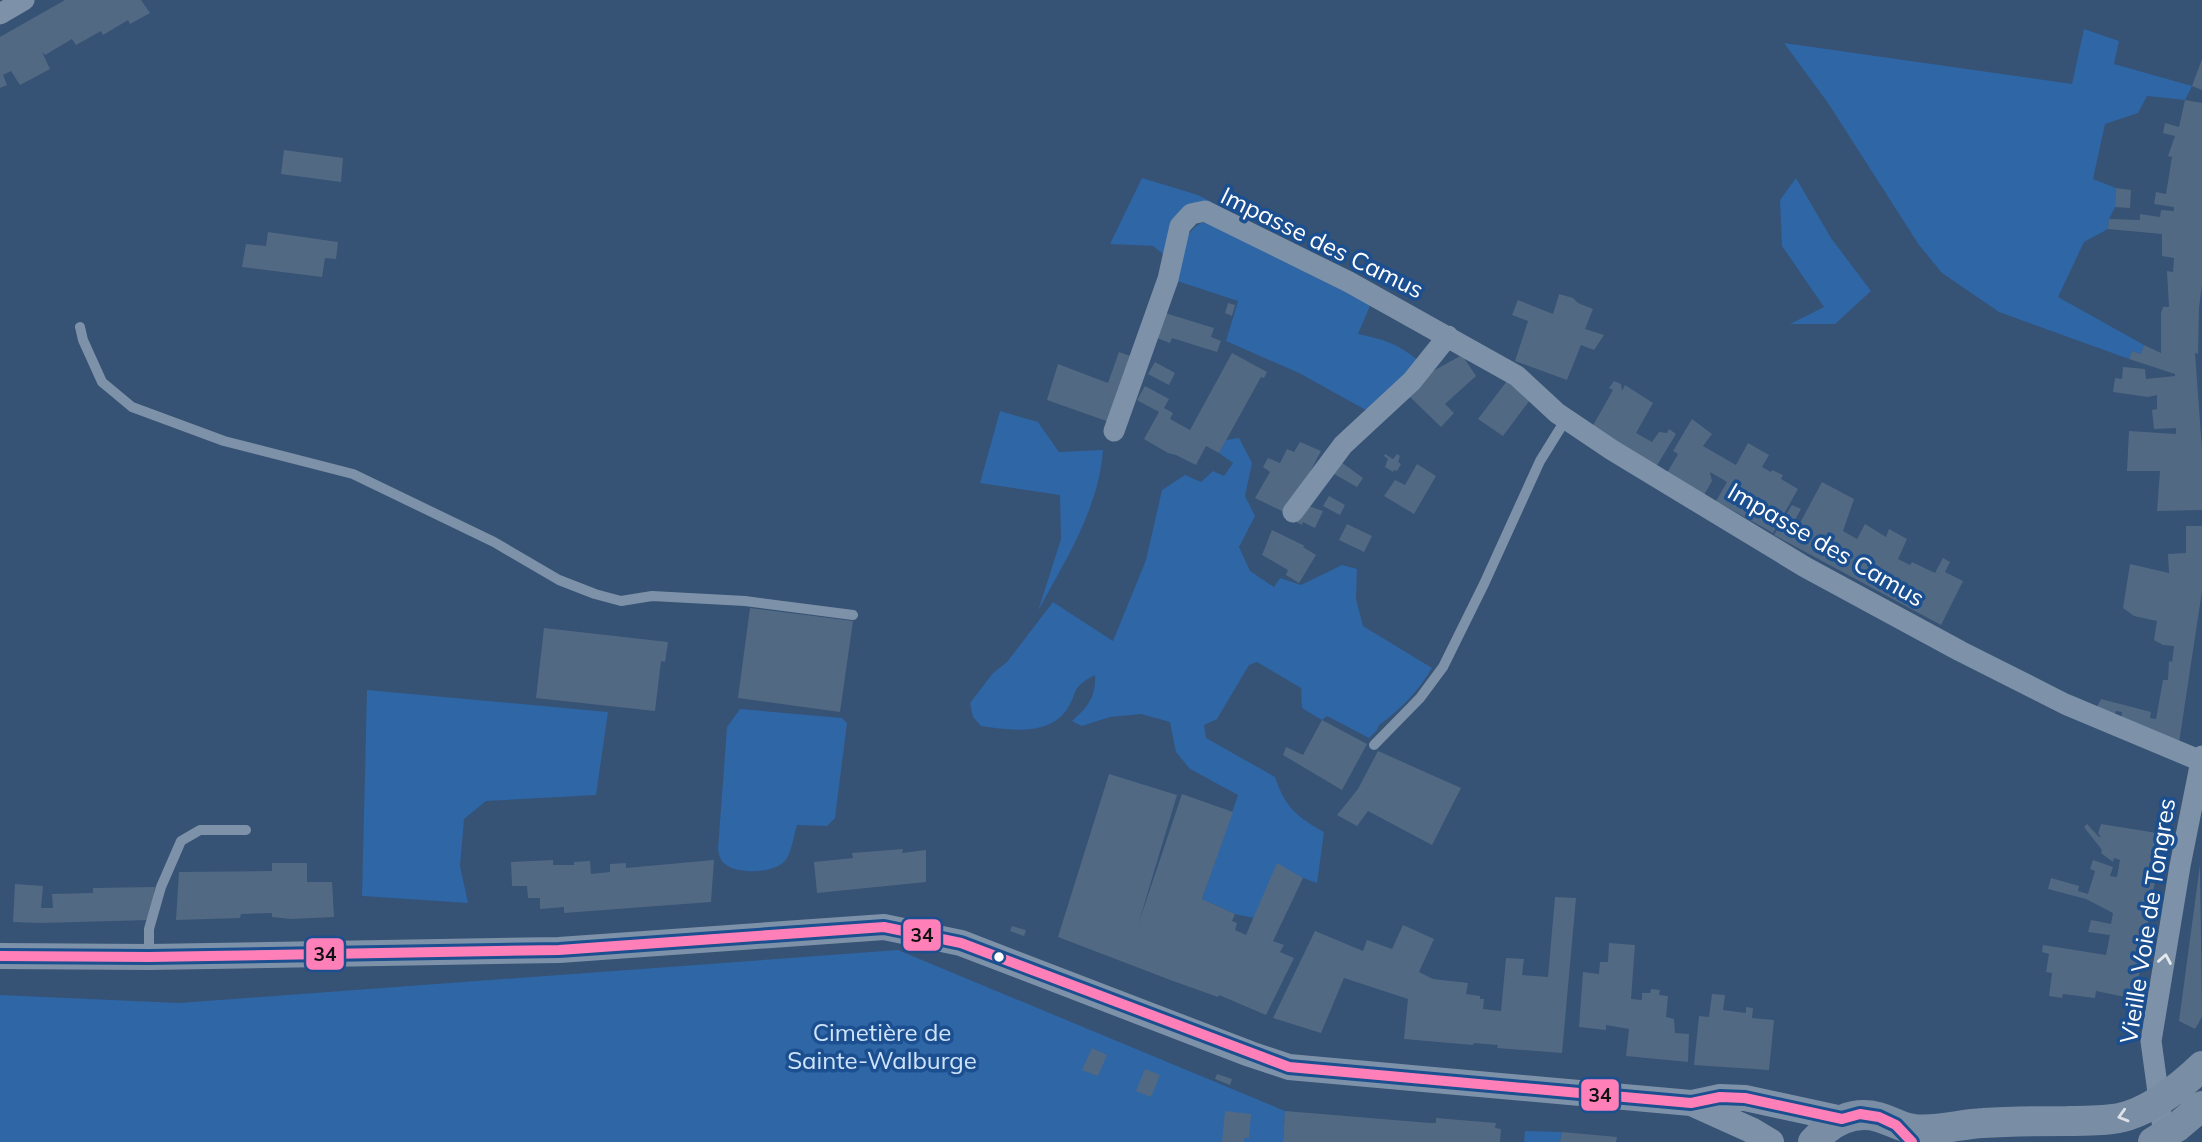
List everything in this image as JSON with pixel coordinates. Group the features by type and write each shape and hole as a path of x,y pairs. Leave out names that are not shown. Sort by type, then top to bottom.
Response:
{"main road":[{"path":"1813,1142 1826,1128 1842,1119 1860,1114 1879,1117 1904,1133 1961,1124 2113,1119 2139,1111 2181,1113 2202,1066"},
{"path":"1969,1142 2035,1142"}],"street":[{"path":"0,14 24,0"},
{"name":"Impasse des Camus","path":"1114,431 1168,279 1180,226 1191,214 1205,211 1349,282 1517,376 1566,419 1612,450 1805,567 2064,704 2202,758"},
{"path":"1293,512 1343,445 1412,382 1448,336"},
{"name":"Vieille Voie de Tongres","path":"2181,1113 2151,1041 2202,758"},
{"path":"0,956 149,957 559,950 884,927 961,943 1289,1067 1691,1103 1720,1097 1745,1098 1842,1119"},
{"path":"1691,1103 1771,1142"}],"lane":[{"path":"80,327 102,382 132,407 224,441 353,474 494,542 559,580 595,594 621,601 652,596 745,601 853,615"},
{"path":"1374,745 1420,698 1443,667 1485,584 1540,461 1566,419"},
{"path":"149,957 149,929 161,887 181,841 200,830 246,830"}],"green space":[{"path":"2084,29 2119,41 2114,64 2192,86 2185,100 2147,96 2138,113 2105,124 2093,179 2116,188 2115,207 2108,229 2084,242 2058,297 2144,345 2141,354 2132,351 2129,359 1999,312 1942,273 1919,245 1828,103 1784,43 2072,84"},
{"path":"1142,178 1198,195 1219,206 1207,204 1167,257 1153,246 1110,244"},
{"path":"1796,178 1831,238 1871,291 1835,324 1790,324 1824,307 1782,246 1780,200"},
{"path":"1201,223 1211,223 1372,301 1358,334 1392,344 1421,363 1373,414 1299,373 1226,341 1238,301 1174,280 1185,240"},
{"path":"1000,411 1038,422 1059,452 1103,450 1095,493 1088,513 1038,611 1061,539 1060,495 980,483"},
{"path":"1239,438 1252,463 1245,496 1255,516 1239,547 1250,571 1274,587 1280,578 1301,585 1342,565 1357,569 1356,599 1363,626 1432,668 1408,700 1379,725 1369,738 1327,716 1322,720 1302,708 1301,688 1257,662 1249,665 1217,719 1204,725 1206,738 1275,777 1293,810 1324,832 1317,883 1277,864 1254,918 1235,914 1202,899 1238,795 1190,769 1176,752 1170,722 1141,714 1110,717 1082,726 1072,721 1090,701 1095,675 1081,684 1065,712 1057,720 1037,728 1014,730 981,726 973,717 970,703 993,673 1007,662 1053,602 1113,641 1146,560 1162,490 1185,475 1201,482 1213,471 1224,476 1233,463 1219,453 1226,440"},
{"path":"367,690 608,712 596,795 486,801 464,819 460,866 468,903 362,896"},
{"path":"740,709 842,718 847,723 835,818 827,826 797,825 787,858 767,870 731,868 719,855 727,727"},
{"name":"Cimetière de Sainte-Walburge","path":"898,950 1285,1111 1283,1142 0,1142 0,995 179,1003"},
{"path":"1525,1131 1562,1132 1560,1142 1524,1142"}],"building":[{"path":"65,0 141,0 150,13 130,24 128,20 103,35 101,31 76,45 72,39 45,55 42,52 50,69 20,85 11,71 3,75 7,85 0,88 0,37"},
{"path":"2202,59 2202,90 2192,86"},
{"path":"2185,100 2202,103 2202,284 2198,354 2195,353 2202,449 2202,510 2157,511 2160,471 2127,471 2129,431 2176,434 2176,428 2154,429 2152,410 2157,409 2157,395 2148,397 2113,392 2115,378 2122,379 2123,367 2145,369 2146,379 2175,376 2129,359 2132,351 2141,354 2144,345 2161,353 2161,313 2163,307 2169,307 2167,271 2173,272 2174,258 2162,256 2162,234 2108,229 2109,219 2140,220 2140,214 2160,217 2161,210 2174,211 2174,207 2154,204 2156,192 2166,194 2172,157 2168,156 2175,136 2163,133 2165,123 2179,127"},
{"path":"284,150 343,158 341,182 281,174"},
{"path":"2116,188 2131,190 2130,208 2115,207"},
{"path":"268,232 338,242 336,259 325,258 322,277 242,267 246,244 266,246"},
{"path":"1559,294 1593,309 1585,329 1604,335 1594,350 1581,345 1567,380 1515,361 1528,321 1512,315 1518,300 1553,314"},
{"path":"1228,303 1235,305 1232,316 1225,313"},
{"path":"1165,313 1214,328 1211,337 1221,341 1217,352 1172,338 1170,343 1157,338"},
{"path":"1119,352 1136,358 1112,423 1047,400 1058,364 1108,383"},
{"path":"1232,353 1267,372 1264,378 1261,377 1219,453 1206,446 1196,465 1144,439 1159,412 1137,400 1145,386 1169,399 1164,408 1173,413 1170,419 1190,430"},
{"path":"1462,355 1476,376 1445,404 1454,413 1441,427 1409,396 1433,371"},
{"path":"1155,362 1175,373 1169,385 1148,374"},
{"path":"1507,381 1530,400 1503,436 1478,419"},
{"path":"1614,381 1621,384 1622,391 1625,385 1653,403 1636,433 1652,442 1659,432 1667,433 1669,429 1676,434 1656,467 1591,429 1613,390 1609,388"},
{"path":"1692,419 1712,434 1703,446 1736,465 1748,443 1769,455 1762,467 1783,475 1781,479 1798,489 1773,533 1716,501 1727,482 1710,472 1712,481 1704,495 1667,473 1678,454 1673,451"},
{"path":"1300,442 1321,451 1288,514 1255,498 1270,472 1263,467 1268,458 1280,463 1287,449 1294,452"},
{"path":"1385,454 1393,459 1397,454 1400,456 1398,462 1401,464 1397,471 1393,472 1385,467 1388,459"},
{"path":"1341,462 1363,478 1357,487 1334,474"},
{"path":"1417,464 1436,476 1414,514 1384,496 1395,480 1405,485"},
{"path":"1822,482 1854,499 1843,531 1857,539 1865,524 1886,537 1889,529 1907,539 1898,559 1910,565 1912,562 1935,573 1943,558 1950,562 1945,572 1963,581 1941,625 1774,535 1792,505 1801,509 1795,520 1800,523"},
{"path":"1329,496 1345,505 1340,515 1323,506"},
{"path":"1306,505 1323,511 1315,528 1303,522 1302,525 1296,522"},
{"path":"1347,524 1372,536 1364,552 1339,540"},
{"path":"2186,526 2202,526 2202,591 2179,743 2121,720 2122,712 2116,711 2113,717 2097,707 2101,699 2151,712 2150,718 2156,719 2163,680 2168,680 2169,661 2172,662 2174,646 2163,645 2154,640 2157,621 2134,616 2123,608 2130,564 2169,573 2168,554 2186,553"},
{"path":"1272,530 1305,546 1303,547 1316,555 1299,583 1286,575 1288,570 1262,555"},
{"path":"750,608 853,621 840,712 738,698"},
{"path":"544,628 668,642 665,662 661,661 655,711 536,698"},
{"path":"1322,720 1367,744 1342,790 1283,755 1286,747 1303,755"},
{"path":"1378,751 1461,788 1432,845 1368,811 1357,826 1337,815 1358,789"},
{"path":"1109,774 1177,795 1138,925 1182,794 1233,812 1202,899 1235,914 1232,921 1237,923 1235,930 1246,935 1277,863 1303,878 1273,941 1284,945 1280,952 1294,958 1266,1015 1219,995 1218,997 1173,981 1058,937"},
{"path":"2087,824 2099,837 2101,824 2163,834 2135,999 2096,991 2095,998 2063,994 2062,998 2049,996 2052,973 2046,972 2049,954 2042,952 2043,945 2106,955 2110,935 2088,932 2091,920 2111,924 2113,913 2086,899 2048,889 2051,878 2079,886 2078,891 2088,894 2095,871 2090,869 2093,860 2113,867 2110,876 2117,877 2120,860 2114,858 2113,862 2101,853 2102,850 2084,827"},
{"path":"903,849 902,853 926,850 926,882 817,893 814,862 853,858 852,853"},
{"path":"553,860 553,865 574,865 574,862 590,861 591,874 610,872 610,864 626,863 626,868 714,860 711,902 564,913 564,907 540,909 540,898 528,898 527,886 512,886 511,862"},
{"path":"272,863 307,863 307,882 332,882 334,917 291,919 272,917 272,913 241,914 240,918 176,920 179,872 272,871"},
{"path":"2200,865 2202,1017 2195,1029 2179,1021"},
{"path":"15,884 43,886 41,908 53,908 52,894 93,893 93,888 155,887 150,920 40,923 13,922"},
{"path":"1555,897 1576,898 1562,1053 1497,1048 1498,1045 1404,1039 1408,999 1344,978 1321,1033 1273,1018 1315,931 1363,951 1367,940 1392,949 1403,925 1434,939 1419,972 1433,979 1468,983 1466,994 1484,999 1483,1009 1501,1011 1506,958 1524,959 1522,975 1548,977"},
{"path":"1012,926 1026,930 1024,936 1010,931"},
{"path":"1609,943 1635,945 1631,999 1642,1000 1642,993 1650,993 1651,989 1660,990 1659,995 1668,996 1666,1017 1674,1019 1675,1033 1689,1034 1688,1062 1626,1056 1629,1029 1606,1025 1606,1030 1579,1027 1583,972 1599,974 1600,962 1608,962"},
{"path":"1712,994 1725,995 1723,1010 1746,1013 1746,1007 1753,1008 1752,1018 1774,1020 1769,1070 1694,1065 1699,1016 1709,1017"},
{"path":"1092,1048 1107,1055 1098,1076 1082,1070"},
{"path":"1145,1069 1160,1075 1151,1097 1136,1091"},
{"path":"1217,1074 1232,1079 1230,1085 1215,1079"},
{"path":"1225,1111 1251,1114 1249,1138 1244,1138 1244,1142 1222,1142"},
{"path":"1285,1111 1430,1123 1436,1123 1436,1118 1496,1123 1495,1128 1501,1129 1500,1142 1283,1142"},
{"path":"1562,1132 1617,1137 1616,1142 1560,1142"}],"transit line":[{"name":"34","path":"0,956 149,957 559,950 884,927 961,943 1289,1067 1691,1103 1720,1097 1745,1098 1842,1119 1860,1114 1879,1117 1896,1125 1912,1142"}]}
